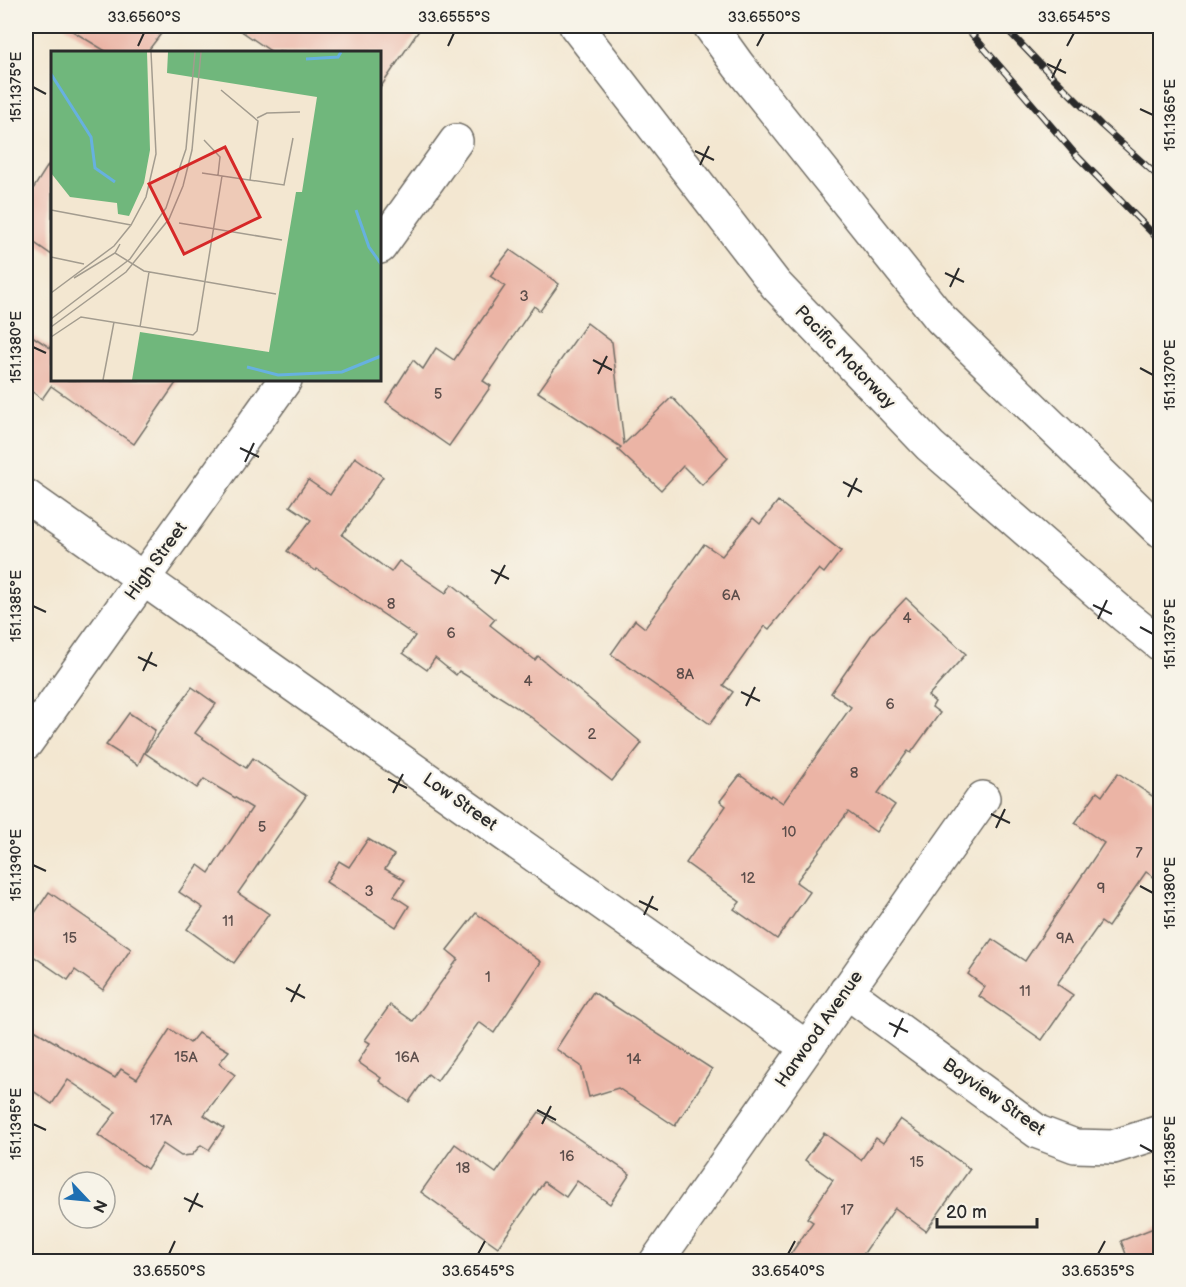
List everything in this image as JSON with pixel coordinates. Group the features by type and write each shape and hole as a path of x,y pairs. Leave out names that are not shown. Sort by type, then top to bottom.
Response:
{"main road":[{"name":"Pacific Motorway","path":"576,26 776,285 930,446 1125,616 1161,644"},
{"path":"710,26 738,65 941,319 1161,531"},
{"path":"381,246 456,141"},
{"name":"High Street","path":"26,743 284,381"},
{"name":"Low Street","path":"26,496 806,1047"},
{"name":"Harwood Avenue","path":"656,1262 983,798"},
{"name":"Bayview Street","path":"846,991 1038,1132 1075,1146 1113,1147 1161,1132"}],"building":[{"path":"64,26 167,26 148,51 105,51"},
{"path":"234,26 422,26 381,87 381,51 271,51"},
{"path":"51,161 51,254 26,237 26,200"},
{"path":"510,250 559,284 540,311 534,306 483,381 491,386 449,446 386,402 413,360 423,369 436,348 454,360 505,286 490,276"},
{"path":"587,323 612,342 624,444 672,397 728,458 702,485 683,466 661,490 618,450 621,447 538,392"},
{"path":"26,332 51,348 51,381 177,381 134,444 51,386 42,399 26,387"},
{"path":"355,457 383,477 342,535 391,572 399,561 446,593 452,584 495,619 490,625 535,660 538,656 642,743 612,781 527,714 459,671 456,675 435,658 427,670 403,653 415,636 287,551 311,520 290,506 308,480 330,495"},
{"path":"778,501 841,551 824,573 819,569 769,629 765,626 723,685 733,692 710,724 611,654 635,620 645,628 704,544 722,556 753,518 760,524"},
{"path":"906,598 966,654 928,696 935,702 932,707 940,713 911,753 908,751 878,793 895,805 876,832 848,812 796,882 810,892 777,939 734,909 740,902 686,863 726,806 720,801 740,775 770,797 771,795 783,803 851,707 831,693 872,634"},
{"path":"192,687 216,704 195,733 246,768 253,758 306,796 238,893 269,914 234,963 187,929 203,908 179,892 198,865 209,873 252,808 204,779 197,788 145,753"},
{"path":"129,713 155,730 138,765 106,745"},
{"path":"1118,773 1161,802 1161,882 1146,872 1108,927 1101,922 1057,984 1073,995 1042,1040 979,996 985,987 968,974 992,939 1025,961 1104,843 1075,823 1097,792 1102,796"},
{"path":"368,839 394,855 385,869 405,880 394,896 409,906 396,927 326,882 339,861 349,867"},
{"path":"49,892 131,949 103,990 75,970 68,980 26,951 26,926"},
{"path":"476,913 541,962 494,1033 479,1022 437,1081 428,1074 409,1102 379,1081 381,1078 358,1062 370,1043 365,1040 390,1005 413,1021 458,959 447,950"},
{"path":"593,992 712,1069 675,1126 618,1088 589,1097 581,1066 556,1049"},
{"path":"26,1025 115,1078 121,1069 137,1079 170,1029 190,1043 198,1033 229,1051 219,1063 235,1075 204,1115 224,1128 209,1150 201,1145 192,1155 181,1156 163,1144 147,1169 98,1135 116,1112 68,1080 52,1104 26,1086"},
{"path":"539,1112 630,1174 610,1204 577,1181 566,1197 544,1182 498,1247 421,1192 455,1144 496,1173"},
{"path":"900,1119 970,1169 926,1231 895,1208 858,1262 785,1262 813,1222 807,1218 833,1180 805,1160 824,1133 861,1160 876,1138 883,1143"},
{"path":"1161,1225 1161,1262 1129,1262 1121,1241"}],"railway":[{"path":"965,26 1076,155 1160,241"},
{"path":"1004,26 1101,125 1160,178"}]}
